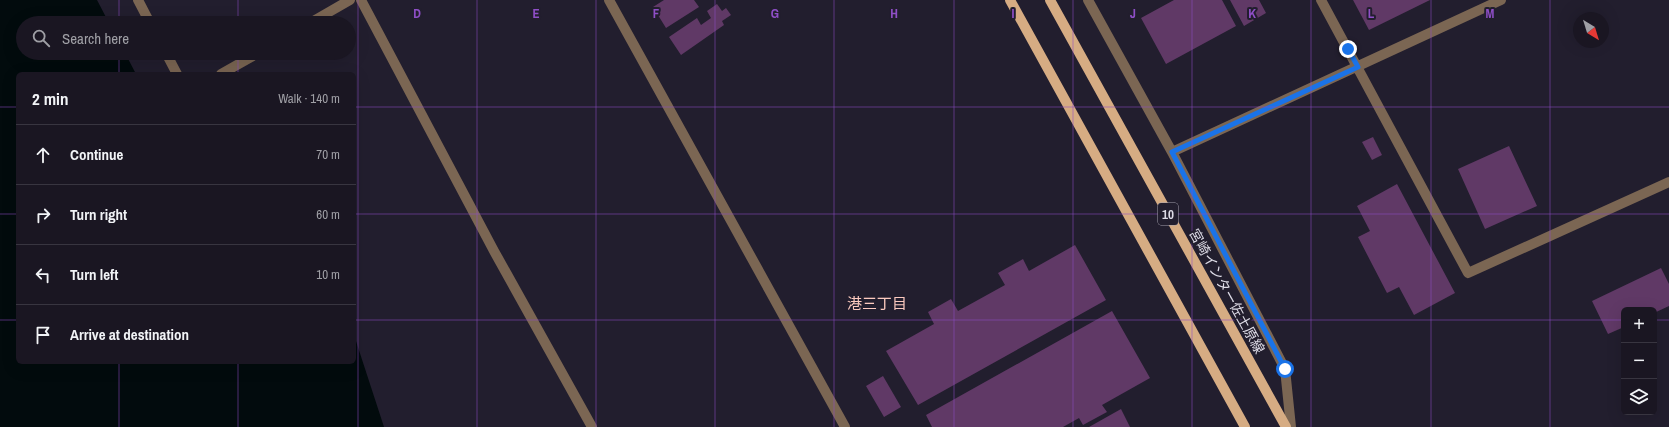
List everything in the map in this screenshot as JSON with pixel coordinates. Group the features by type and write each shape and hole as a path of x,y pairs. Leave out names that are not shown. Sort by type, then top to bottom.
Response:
{"main road":[{"name":"10","path":"1010,0 1245,427"},
{"name":"宮崎インター佐土原線","path":"1050,0 1286,427"}],"street":[{"path":"138,0 146,16"},
{"path":"322,16 350,0"},
{"path":"361,0 494,251 592,427"},
{"path":"609,0 845,427"},
{"path":"1088,0 1172,152 1285,369 1291,427"},
{"path":"1321,0 1468,273 1669,182"},
{"path":"1172,152 1501,0"},
{"path":"170,60 176,72"},
{"path":"225,72 246,60"}],"shaded area":[{"path":"0,0 97,0 105,16 16,16 16,60 129,60 135,72 16,72 16,364 356,364 356,341 384,427 0,427"}],"building":[{"path":"664,0 694,0 699,7 666,28 653,7"},
{"path":"1174,0 1222,0 1236,26 1166,64 1141,18"},
{"path":"1230,0 1259,0 1266,13 1244,26"},
{"path":"1353,0 1430,0 1369,30"},
{"path":"717,4 722,11 726,8 731,15 722,21 724,25 681,55 669,37 697,18 701,25 711,18 707,11"},
{"path":"1373,137 1382,155 1372,160 1362,142"},
{"path":"1509,146 1537,206 1485,229 1458,169"},
{"path":"1397,184 1455,293 1414,315 1399,287 1387,293 1358,237 1370,231 1357,206"},
{"path":"1075,245 1106,300 918,405 886,351 934,324 928,312 951,299 958,311 1005,285 998,273 1023,259 1029,271"},
{"path":"1661,268 1669,284 1669,306 1657,312 1657,307 1621,307 1621,328 1608,334 1592,301"},
{"path":"1112,311 1150,378 1102,405 1107,412 1083,425 1079,418 1063,427 932,427 926,415"},
{"path":"883,376 901,407 884,417 866,386"},
{"path":"1121,409 1130,427 1089,427"}],"district":[{"name":"港三丁目","path":"877,303"}],"route":[{"path":"1285,369 1172,152 1358,67 1348,49"}]}
